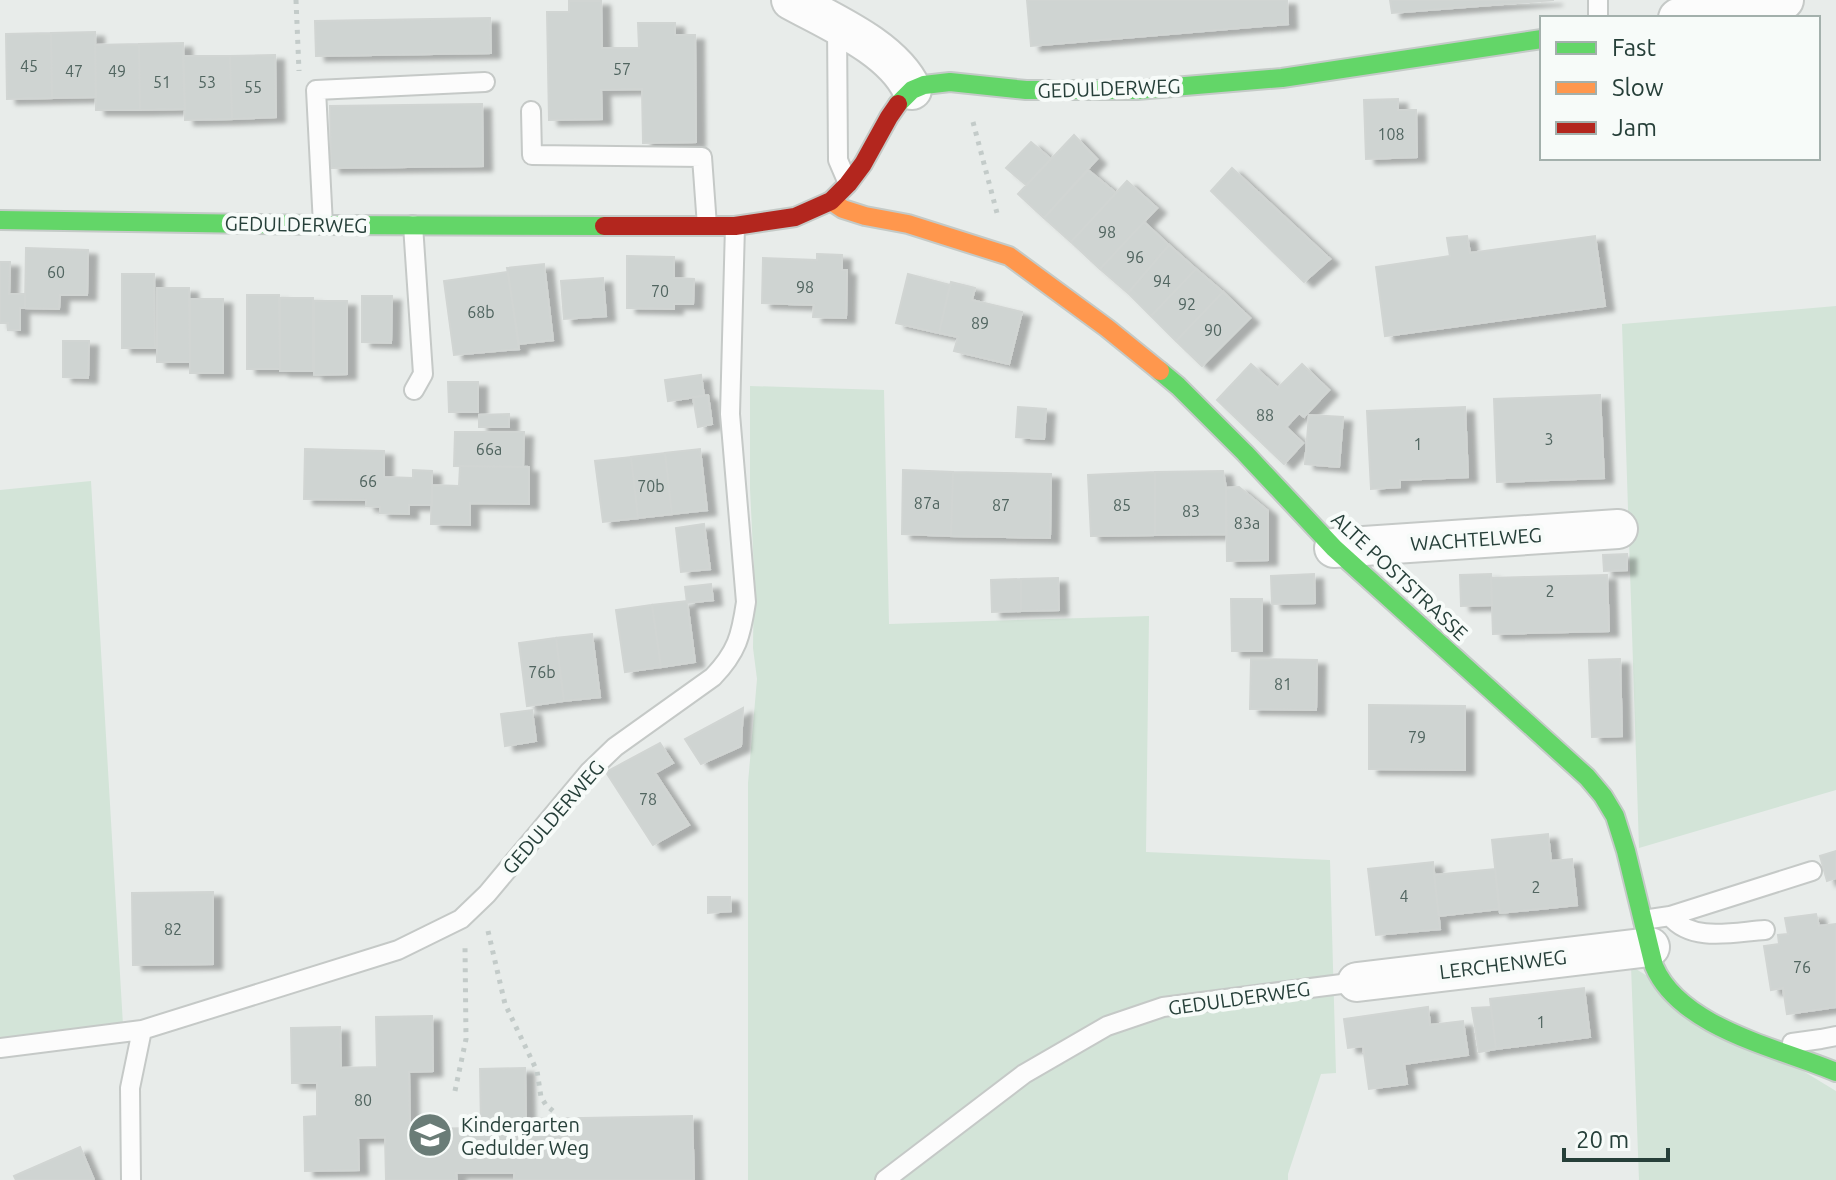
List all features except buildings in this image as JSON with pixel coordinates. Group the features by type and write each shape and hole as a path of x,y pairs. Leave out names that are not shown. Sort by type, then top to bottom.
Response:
{"street":[{"path":"791,0 886,56 912,90"},
{"path":"1685,16 1730,4 1784,0"},
{"name":"GEDULDERWEG","path":"4,213 323,225 735,226 795,217 831,201 863,164 889,117 912,90 924,85 950,82 1026,90 1137,90 1282,78 1540,39"},
{"name":"ALTE POSTSTRASSE","path":"831,201 843,209 865,216 908,224 1009,256 1107,328 1178,386 1334,548 1587,777 1603,796 1615,816 1654,928 1654,966 1661,982 1682,1004 1708,1020 1836,1072"},
{"name":"WACHTELWEG","path":"1334,548 1618,529"},
{"name":"LERCHENWEG","path":"1357,982 1654,928"}],"lane":[{"path":"837,26 838,160 848,184"},
{"path":"323,225 316,90 485,82"},
{"path":"531,111 532,155 702,157 707,226"},
{"path":"413,225 423,374 414,390"},
{"name":"GEDULDERWEG","path":"0,1048 142,1030 398,950 461,919 487,894 589,772 615,747 713,677 726,663 736,648 742,630 746,602 730,414 735,226"},
{"path":"1654,928 1812,871"},
{"path":"1654,928 1677,925 1691,932 1711,934 1765,930"},
{"name":"GEDULDERWEG","path":"885,1180 1024,1074 1107,1026 1163,1007 1357,982"},
{"path":"131,1180 130,1088 142,1030"},
{"path":"1768,1046 1836,1036"}],"path":[{"path":"978,141 987,173"},
{"path":"487,894 488,937 505,1004 537,1071 541,1097 553,1111"},
{"path":"455,1091 466,1039 466,964 461,919"}],"green space":[{"path":"1836,306 1836,790 1639,848 1622,324"},
{"path":"750,386 884,390 889,624 1149,616 1146,852 1330,860 1336,1073 1321,1074 1288,1180 748,1180 748,783 757,679 753,648"},
{"path":"91,481 123,1025 0,1040 0,490"},
{"path":"1631,966 1836,1091 1836,1180 1639,1180"}],"traffic: fast":[{"path":"898,104 912,90 924,85 950,82 1026,90 1137,90 1282,78 1540,39"},
{"path":"0,220 604,226"},
{"path":"1160,371 1245,453 1334,548 1587,777 1603,796 1615,816 1626,851 1654,966 1667,987 1685,1005 1733,1033 1836,1072"}],"traffic: slow":[{"path":"831,201 843,209 865,216 908,224 1009,256 1160,371"}],"traffic: jam":[{"path":"604,226 735,226 795,217 831,201 848,184 898,104"}],"place":[{"name":"Kindergarten Gedulder Weg","path":"430,1135"}]}
